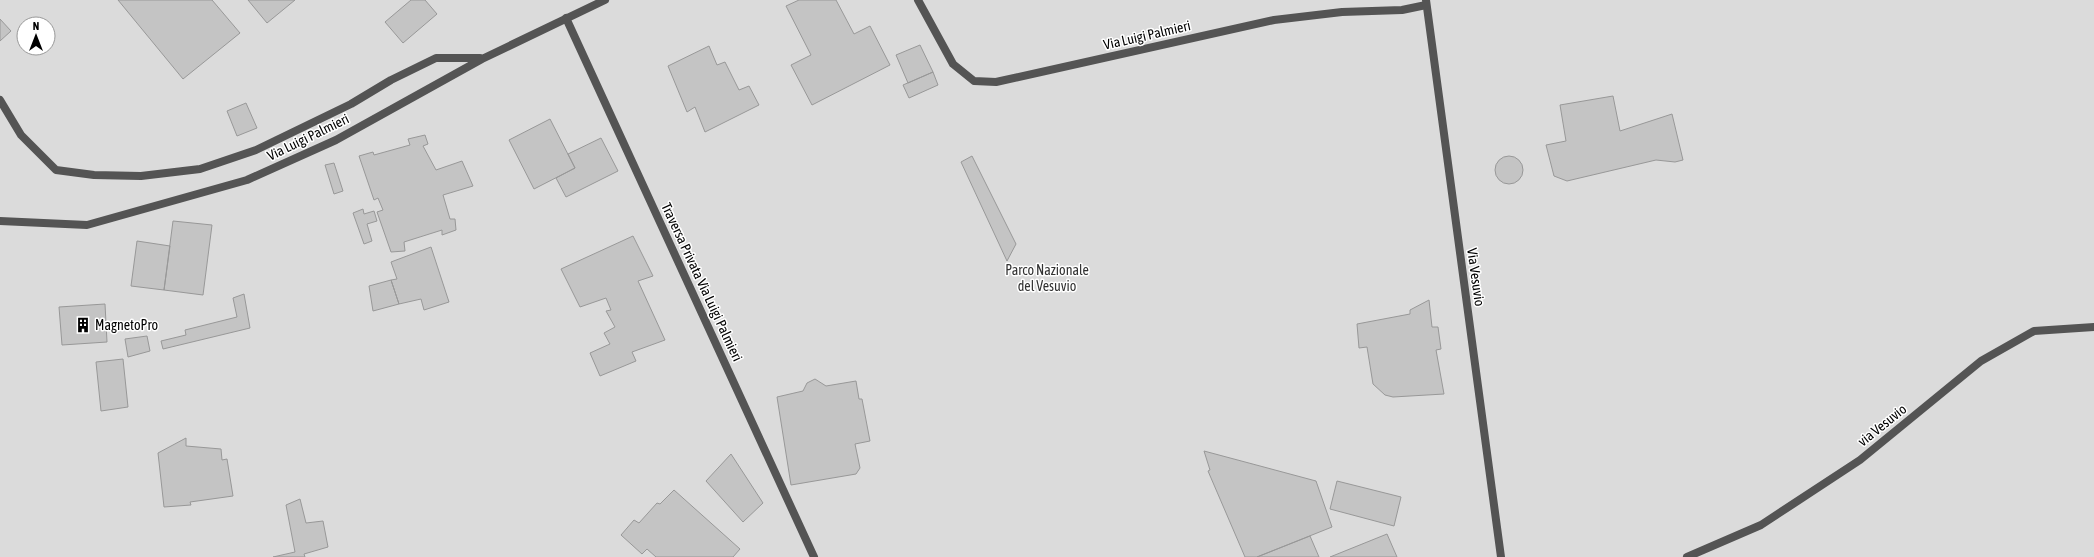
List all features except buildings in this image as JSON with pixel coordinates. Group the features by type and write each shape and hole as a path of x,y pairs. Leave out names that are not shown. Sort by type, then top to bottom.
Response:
{"street":[{"name":"Via Luigi Palmieri","path":"0,222 87,225 248,180 336,140 482,58 605,0"},
{"name":"Via Luigi Palmieri","path":"918,0 953,64 974,81 996,82 1274,20 1342,12 1402,10 1426,2"},
{"name":"Via Vesuvio","path":"1426,2 1501,557"},
{"name":"Traversa Privata Via Luigi Palmieri","path":"566,18 814,557"},
{"path":"0,100 21,135 56,170 94,175 141,176 200,170 256,150 351,104 391,80 436,58 482,58"},
{"name":"via Vesuvio","path":"1687,557 1767,521 1860,460 1981,361 2020,338 2034,331 2094,327"}],"green space":[{"name":"Parco Nazionale del Vesuvio","path":"0,0 2094,0 2094,557 0,557"}],"place":[{"name":"MagnetoPro","path":"83,325"}]}
